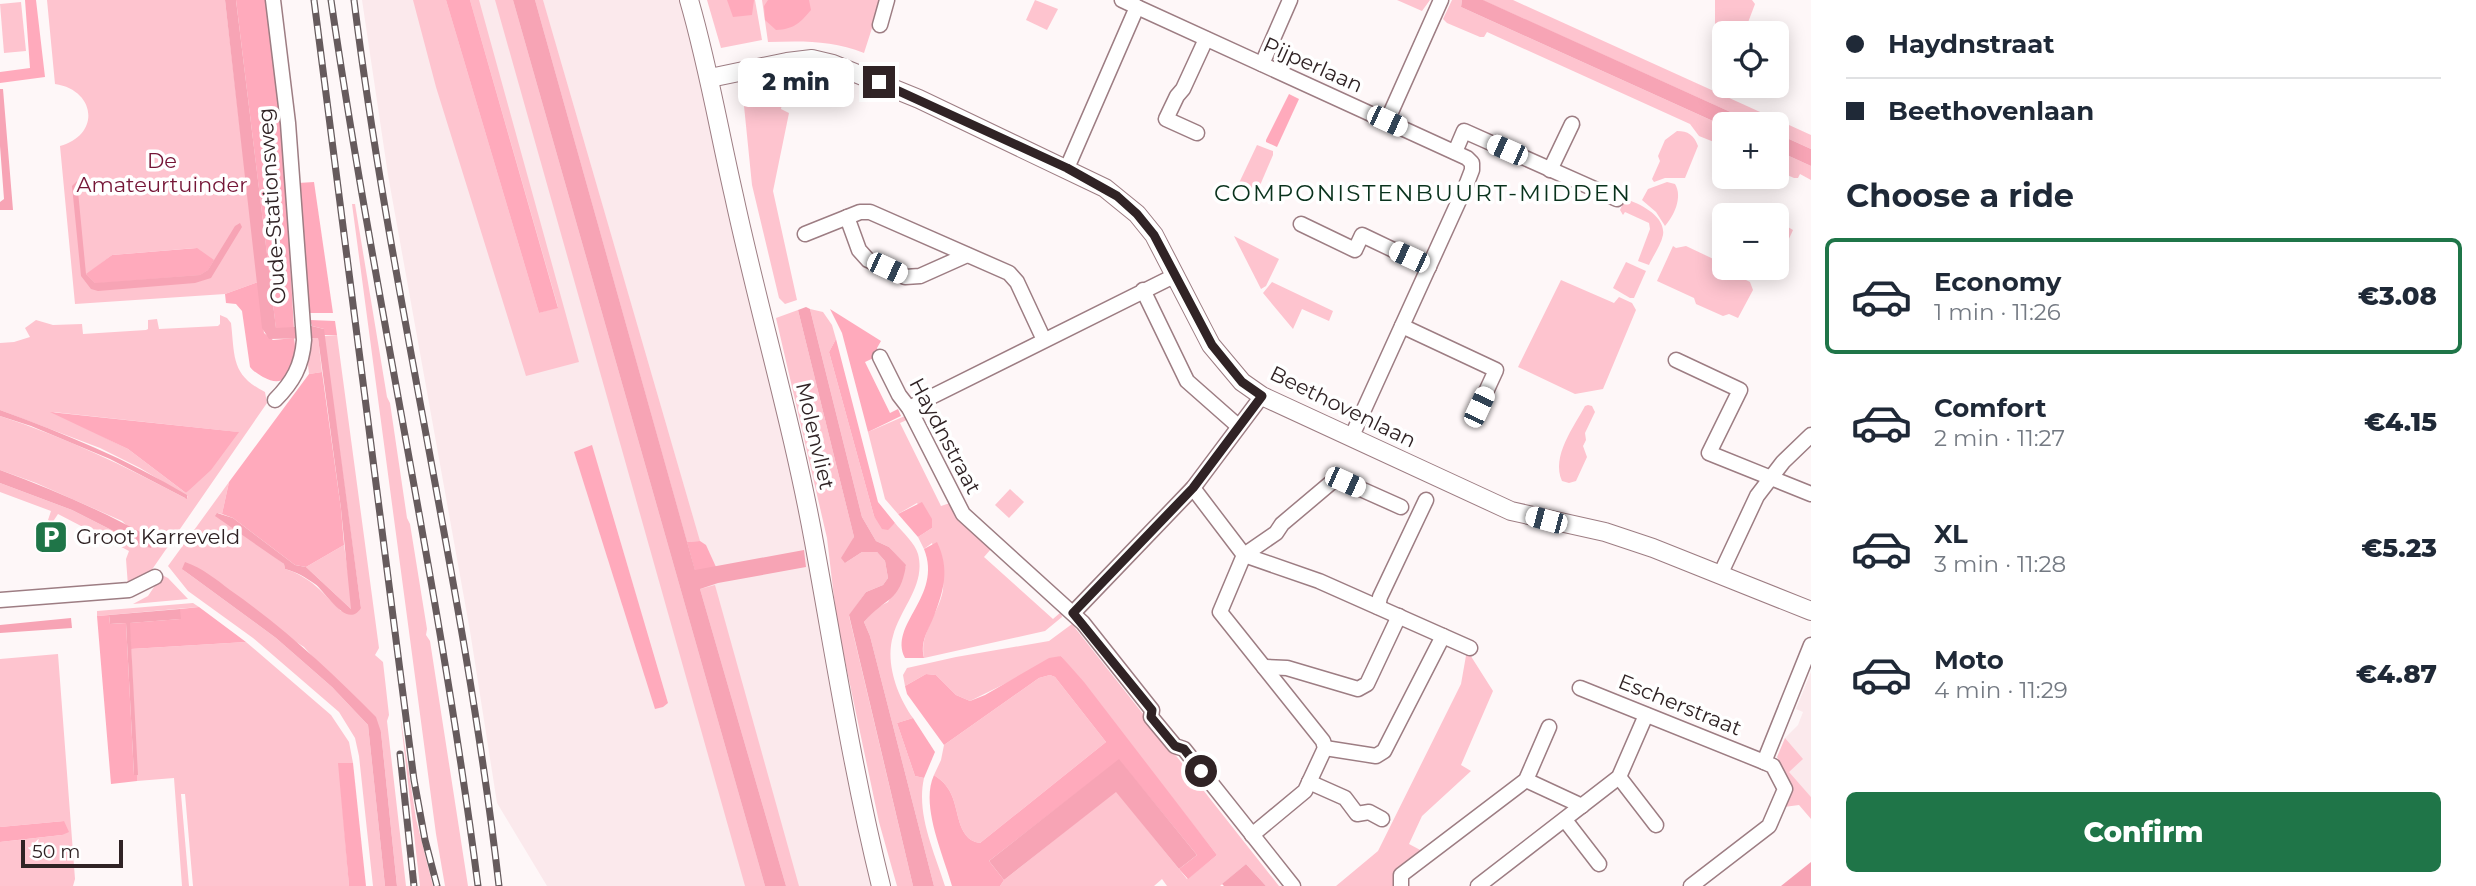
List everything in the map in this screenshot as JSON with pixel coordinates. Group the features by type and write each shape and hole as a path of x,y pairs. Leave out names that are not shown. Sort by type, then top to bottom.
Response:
{"street":[{"name":"Oude-Stationsweg","path":"273,0 288,122 303,333 300,368 275,400"},
{"name":"Molenvliet","path":"689,0 710,78 734,196 805,497 857,783 881,886"},
{"path":"880,25 887,0"},
{"name":"Pijperlaan","path":"1122,0 1455,152"},
{"path":"1262,64 1290,0"},
{"path":"1387,121 1441,0"},
{"path":"1067,168 1137,7"},
{"path":"1197,133 1166,119 1206,39"},
{"name":"Beethovenlaan","path":"710,78 812,59 833,64 919,99 1067,168 1105,188 1137,214 1154,235 1212,345 1242,382 1262,396 1511,511 1605,532 1811,611"},
{"path":"1550,170 1572,124"},
{"path":"1351,438 1472,170 1472,163 1455,152 1464,131 1618,199"},
{"path":"805,234 860,212 870,212 1009,273 1017,282 1044,340"},
{"path":"847,217 859,250 868,260 905,276 920,276 967,255"},
{"path":"1301,224 1355,250 1362,235 1429,267"},
{"path":"909,408 1176,275"},
{"path":"1143,290 1187,382 1238,426"},
{"path":"1402,326 1496,370 1479,407"},
{"name":"Haydnstraat","path":"880,358 899,396 909,408 963,514 1073,613 1152,710 1151,717 1159,727 1175,746 1184,749 1293,886"},
{"path":"1676,360 1740,390 1709,453 1811,494"},
{"path":"1073,613 1193,488 1262,396"},
{"path":"1720,575 1756,496 1783,462 1811,435"},
{"path":"1252,835 1305,791 1325,748 1323,741 1220,612 1244,555 1276,533 1282,524 1333,481 1345,482 1401,507"},
{"path":"1193,488 1244,555 1320,581 1470,648"},
{"path":"1378,607 1380,597 1426,500"},
{"path":"0,600 130,590 155,577"},
{"path":"1264,667 1287,668 1358,689 1367,684 1399,616"},
{"path":"1325,748 1376,756 1384,751 1443,636"},
{"path":"1691,886 1769,826 1785,789 1773,766 1764,762 1811,645"},
{"name":"Escherstraat","path":"1580,688 1764,762"},
{"path":"1478,886 1619,777 1646,715"},
{"path":"1401,886 1401,875 1526,780 1549,727"},
{"path":"1619,777 1656,825"},
{"path":"1526,780 1582,806"},
{"path":"1309,782 1345,798 1357,814 1369,812 1382,818"},
{"path":"1565,820 1599,864"}],"shaded area":[{"path":"25,0 36,0 45,77 0,83 0,72 30,68"},
{"path":"225,0 236,0 276,328 312,326 324,329 361,608 355,614 343,612 315,584 285,569 284,564 215,516 217,513 233,518 295,565 306,567 351,609 341,509 318,338 269,339 262,328"},
{"path":"236,0 267,0 283,141 294,329 276,329"},
{"path":"362,0 680,0 767,343 860,841 874,886 547,886 497,803 470,631 388,175"},
{"path":"446,0 470,0 558,308 539,313"},
{"path":"513,0 535,0 695,570 804,550 806,567 718,583 700,589 786,886 765,886"},
{"path":"727,0 754,0 752,15 733,17"},
{"path":"768,0 809,0 811,10 796,24 776,30 765,20 764,6"},
{"path":"1462,0 1483,0 1730,112 1712,112 1712,121 1461,7"},
{"path":"0,89 3,89 13,210 0,210 0,202 4,199"},
{"path":"1289,94 1299,99 1277,147 1266,140"},
{"path":"1789,139 1811,149 1811,166 1789,156"},
{"path":"77,181 86,274 95,283 200,275 208,270 235,226 240,223 242,227 211,278 195,283 98,291 91,289 81,276 72,186"},
{"path":"314,182 333,313 308,313 298,183"},
{"path":"197,248 214,260 208,270 200,275 95,283 86,274 112,255"},
{"path":"258,282 264,333 273,340 294,338 294,364 287,377 281,381 263,377 250,367 242,311 236,304 226,303 225,294"},
{"path":"806,307 810,309 862,517 876,541 889,547 906,565 896,593 864,622 870,636 934,886 913,886 849,615 866,592 883,585 888,578 885,561 877,552 862,552 845,563 841,558 854,537 798,310"},
{"path":"830,309 881,341 877,348 880,355 865,362 890,413 898,409 901,416 868,432 842,333"},
{"path":"310,320 335,321 337,335 324,335 324,329 312,326"},
{"path":"836,339 878,502 895,523 888,530 882,529 874,516 829,352"},
{"path":"322,372 344,545 306,567 295,565 233,518 222,514 229,482 309,374"},
{"path":"0,410 119,459 187,495 187,499 110,459 0,416"},
{"path":"50,412 239,432 211,470 186,493 128,449"},
{"path":"592,445 668,703 663,707 655,709 574,452"},
{"path":"0,470 77,501 133,528 151,538 151,548 72,510 0,483"},
{"path":"922,502 932,519 932,528 918,537 898,514"},
{"path":"700,541 706,545 716,567 695,571 687,542"},
{"path":"937,542 943,561 943,588 924,641 924,658 905,658 903,633 927,582 928,566 924,549"},
{"path":"185,562 209,574 288,634 376,717 381,732 397,886 385,886 368,725 332,687 276,638 182,569"},
{"path":"199,607 246,642 131,649 129,623 180,619 180,609"},
{"path":"180,609 181,619 130,623 138,775 134,775 126,623 110,624 109,615"},
{"path":"109,615 110,624 126,623 134,775 137,775 137,781 111,784 97,616"},
{"path":"71,618 72,628 0,633 0,625"},
{"path":"1061,656 1217,855 1188,879 1179,869 1197,855 1119,760 989,861 1004,880 1000,886 952,886 931,815 930,787 934,775 944,783 951,794 966,835 980,843 1106,742 1055,677 1050,675 1039,678 944,745 907,694 905,686 926,674 936,675 956,695 970,701 1049,658"},
{"path":"1811,672 1811,797 1788,772 1785,738 1798,725 1803,712 1796,709"},
{"path":"913,718 935,752 924,778 915,776 897,723"},
{"path":"1119,759 1197,855 1179,869 1116,792 1004,880 989,861"},
{"path":"338,763 353,763 366,886 349,886"},
{"path":"64,821 69,832 62,835 0,842 0,827"},
{"path":"1811,862 1811,886 1781,886"},
{"path":"1246,864 1266,886 1222,884"}],"green space":[{"name":"De Amateurtuinder","path":"47,0 225,0 258,282 225,294 75,304 60,146 82,133 88,113 79,95 69,88 55,84","holes":["196,248 206,257 86,275 112,255"]},
{"path":"413,0 446,0 539,313 558,307 470,0 479,0 579,362 526,376 436,87"},
{"path":"495,0 513,0 765,886 745,886"},
{"path":"535,0 543,0 700,541 687,542"},
{"path":"707,0 755,0 762,40 721,48"},
{"path":"762,0 881,0 864,53 829,44 768,42"},
{"path":"1035,0 1058,9 1047,30 1026,20"},
{"path":"1397,0 1430,0 1422,11"},
{"path":"1452,0 1462,0 1461,7 1712,121 1712,141 1699,136 1690,124 1487,32 1484,37 1480,37 1443,19"},
{"path":"1482,0 1513,0 1712,90 1712,98 1729,98 1760,112 1730,112"},
{"path":"1715,0 1752,0 1755,4 1749,21 1715,21"},
{"path":"21,2 26,51 4,53 0,4"},
{"path":"786,83 781,109 789,113 773,191 797,300 785,304 779,298 752,185 743,96"},
{"path":"1789,125 1811,135 1811,149 1789,139"},
{"path":"1677,131 1690,134 1698,146 1685,178 1665,178 1654,182 1652,179 1660,161 1658,156 1665,140"},
{"path":"1257,145 1273,151 1273,155 1258,190 1254,192 1239,183"},
{"path":"1789,156 1811,166 1811,180 1800,174 1798,178 1789,176"},
{"path":"1667,182 1675,184 1678,200 1665,226 1656,212 1642,200 1648,189"},
{"path":"1625,199 1650,211 1663,228 1662,239 1649,265 1638,261 1650,229 1649,223 1625,212 1623,215 1620,210"},
{"path":"352,204 355,204 390,403 468,886 445,886 436,834"},
{"path":"1234,236 1279,259 1266,286 1261,289"},
{"path":"1673,246 1686,246 1712,258 1712,280 1746,280 1750,282 1753,290 1738,318 1729,314 1723,316 1696,304 1694,298 1657,281"},
{"path":"1626,262 1646,271 1634,298 1613,288"},
{"path":"1561,280 1614,303 1619,297 1632,303 1636,310 1603,389 1575,394 1518,367"},
{"path":"1272,282 1333,311 1329,321 1302,309 1293,329 1263,293"},
{"path":"810,309 823,312 832,325 836,339 829,352 874,516 888,529 895,523 918,554 919,576 893,636 890,657 902,700 913,718 897,723 915,776 924,778 924,819 945,886 934,886 870,636 864,622 876,608 888,602 906,566 889,547 876,541 862,517"},
{"path":"798,310 854,537 845,563 862,552 877,552 885,561 888,578 883,585 866,592 849,616 913,886 897,886 879,822 837,623 827,538 776,318"},
{"path":"220,315 231,323 240,372 254,386 265,392 267,403 151,571 128,586 126,559 129,551 58,514 52,523 48,520 51,511 0,492 0,483 72,510 151,548 122,521 0,470 0,416 71,443 185,498 188,497 100,448 0,410 0,343 30,337 25,328 36,320 53,325 82,324 83,334 146,330 148,320 157,319 159,329 220,324","holes":["53,412 238,432 186,493 128,449"]},
{"path":"337,335 379,648 375,655 383,662 406,886 397,886 381,732 304,647 182,569 276,638 332,687 368,725 385,886 373,886 359,756 355,738 339,712 253,638 188,591 168,566 229,482 222,514 217,513 284,564 285,569 316,586 341,611 361,608 324,336"},
{"path":"318,337 322,372 309,374 310,339"},
{"path":"1588,405 1592,406 1595,412 1585,433 1583,446 1587,457 1576,481 1562,481 1559,462 1565,442"},
{"path":"907,415 909,419 900,423 941,506 950,503 961,521 991,549 984,557 1053,619 1061,612 1062,617 1045,631 924,658 925,638 943,591 941,572 932,543 924,549 918,537 932,528 917,503 898,514 885,499 868,432"},
{"path":"1010,489 1024,502 1009,518 995,505"},
{"path":"344,545 353,607 351,609 306,567"},
{"path":"162,575 188,599 133,604 148,596"},
{"path":"715,585 799,886 786,886 700,589"},
{"path":"193,603 199,607 97,616 97,611"},
{"path":"1072,624 1279,886 1266,886 1246,864 1220,886 1167,886 1162,879 1154,886 1000,886 1004,880 1116,791 1187,879 1217,855 1061,656 970,701 956,695 936,675 926,674 905,686 903,675 907,668 1049,641"},
{"path":"246,642 331,715 349,742 353,763 339,763 349,886 193,886 185,794 181,794 189,886 182,886 174,778 137,781 131,649"},
{"path":"1467,650 1493,691 1461,765 1471,771 1422,816 1409,844 1424,852 1394,874 1394,886 1336,886 1378,851 1461,684"},
{"path":"58,654 75,879 73,886 0,886 0,842 62,835 64,821 0,827 0,659"},
{"path":"1050,675 1055,677 1106,742 980,843 972,840 962,828 951,794 944,783 934,775 944,745 1039,678"},
{"path":"400,714 416,819 433,886 420,886"},
{"path":"1785,738 1803,759 1789,772 1811,797 1811,819 1799,805 1784,807 1792,788 1777,757"}],"railway":[{"path":"314,0 414,780 437,886"},
{"path":"331,0 445,664 478,886"},
{"path":"354,0 387,222 467,664 499,886"},
{"path":"400,754 414,886"}],"place":[{"name":"Groot Karreveld","path":"51,537"}],"district":[{"name":"COMPONISTENBUURT-MIDDEN","path":"1423,193"}],"route":[{"path":"879,82 1089,178 1117,196 1137,214 1154,235 1198,320 1225,364 1242,382 1262,396 1193,488 1073,613 1152,710 1151,717 1175,746 1184,749 1201,771"}]}
